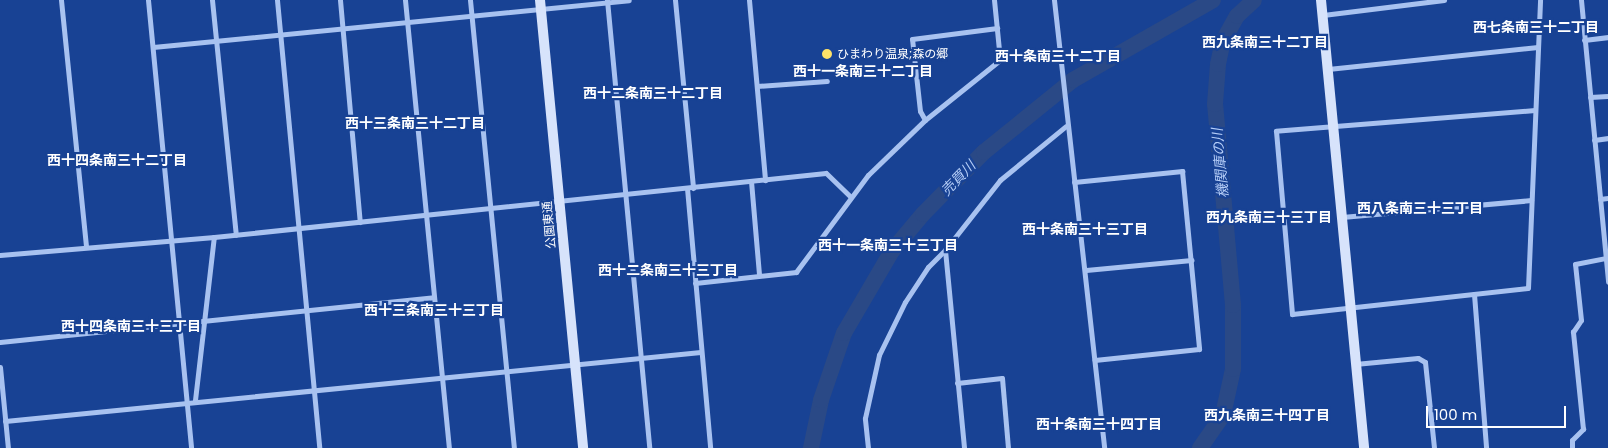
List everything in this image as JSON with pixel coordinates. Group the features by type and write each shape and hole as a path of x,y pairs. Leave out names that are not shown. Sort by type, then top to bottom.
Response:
{"street":[{"path":"61,0 86,246"},
{"path":"148,0 191,448"},
{"path":"212,0 236,235"},
{"path":"277,0 319,448"},
{"path":"340,0 360,222"},
{"path":"405,0 449,448"},
{"path":"470,0 514,448"},
{"path":"153,47 472,17 540,5 629,0"},
{"path":"675,0 690,188 695,283 710,448"},
{"path":"749,0 765,180"},
{"path":"695,283 796,272 850,196 925,120 1000,60 994,0"},
{"path":"1054,0 1066,123 1086,270 1104,448"},
{"path":"1322,15 1444,0"},
{"path":"1535,110 1276,131 1292,314 1528,288 1540,0"},
{"path":"1581,0 1608,282"},
{"path":"607,1 648,448"},
{"path":"1321,1 1334,127 1349,308 1364,448"},
{"name":"公園東通","path":"540,5 583,448"},
{"path":"925,120 920,111 912,39 997,28"},
{"path":"1584,40 1608,37"},
{"path":"1328,69 1538,47"},
{"path":"757,86 826,80"},
{"path":"1590,97 1608,96"},
{"path":"868,448 865,418 879,356 905,302 928,267 945,250 1000,180 1066,123"},
{"path":"1594,140 1608,138"},
{"path":"1074,182 1182,171 1199,349 1096,360"},
{"path":"0,255 86,246 236,235 826,174 850,196"},
{"path":"751,181 759,275"},
{"path":"1600,199 1608,198"},
{"path":"1342,217 1531,200"},
{"path":"195,400 214,237"},
{"path":"945,250 964,448"},
{"path":"1572,448 1572,440 1583,430 1573,332 1581,320 1575,264 1606,254"},
{"path":"1086,270 1192,260"},
{"path":"1474,294 1486,448"},
{"path":"0,342 178,322 434,297"},
{"path":"5,421 195,400 701,352"},
{"path":"1355,364 1418,358 1425,362 1434,448"},
{"path":"0,367 8,448"},
{"path":"957,383 1002,378 1008,448"}],"waterway":[{"name":"売買川","path":"811,448 821,400 844,333 892,251 923,214 984,152 1073,80 1213,0"},
{"name":"機関庫の川","path":"1200,448 1223,415 1233,369 1233,305 1215,104 1218,64 1223,41 1237,16 1254,0"}],"place":[{"name":"ひまわり温泉;森の郷","path":"827,54"}],"district":[{"name":"西七条南三十二丁目","path":"1536,27"},
{"name":"西九条南三十二丁目","path":"1265,42"},
{"name":"西十条南三十二丁目","path":"1058,56"},
{"name":"西十一条南三十二丁目","path":"863,71"},
{"name":"西十二条南三十二丁目","path":"653,93"},
{"name":"西十三条南三十二丁目","path":"415,123"},
{"name":"西十四条南三十二丁目","path":"117,160"},
{"name":"西八条南三十三丁目","path":"1420,208"},
{"name":"西九条南三十三丁目","path":"1269,217"},
{"name":"西十条南三十三丁目","path":"1085,229"},
{"name":"西十一条南三十三丁目","path":"888,245"},
{"name":"西十二条南三十三丁目","path":"668,270"},
{"name":"西十三条南三十三丁目","path":"434,310"},
{"name":"西十四条南三十三丁目","path":"131,326"},
{"name":"西九条南三十四丁目","path":"1267,415"},
{"name":"西十条南三十四丁目","path":"1099,424"}]}
